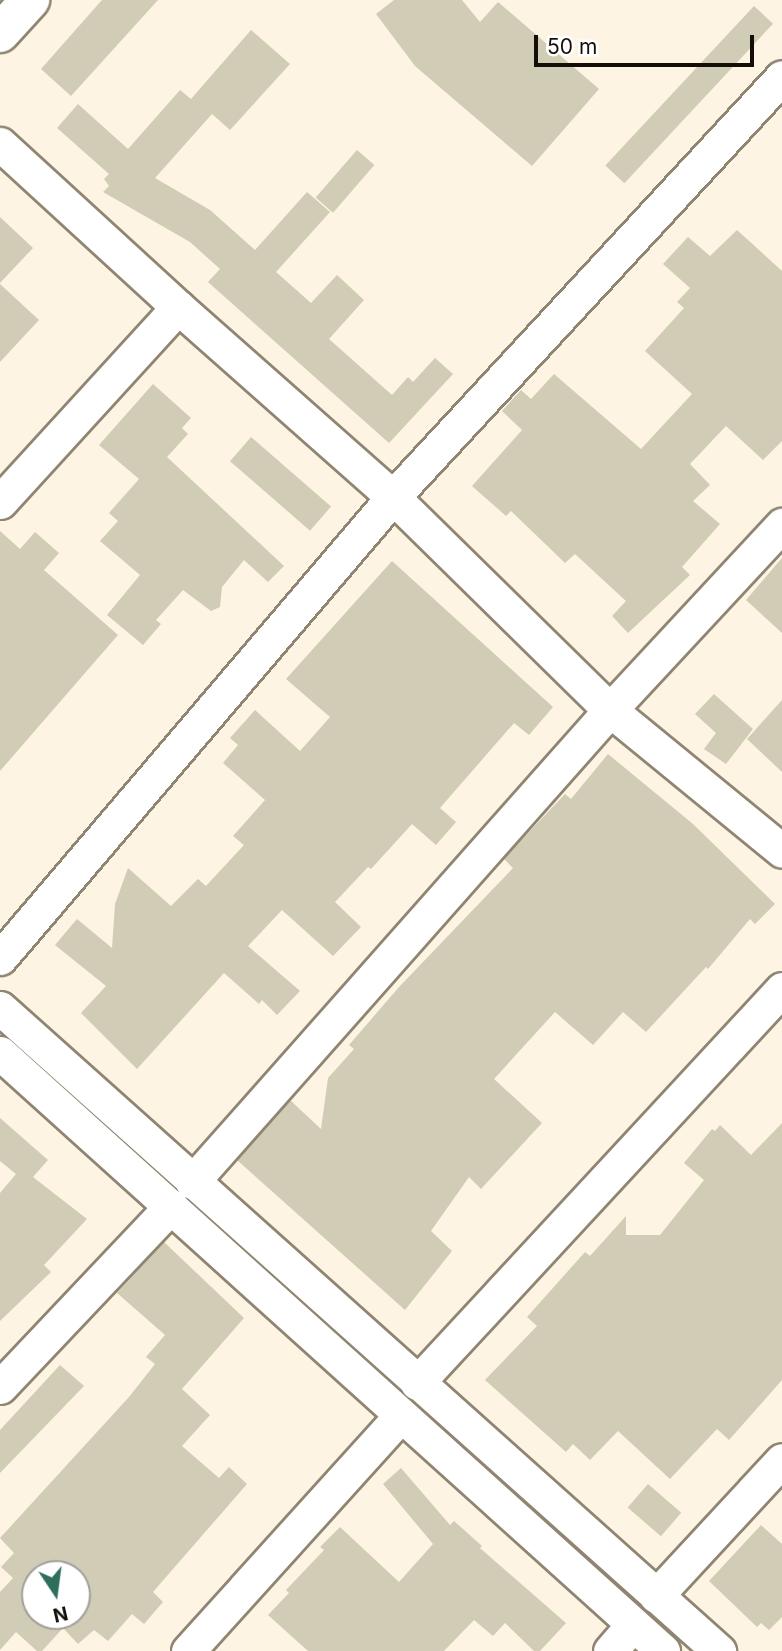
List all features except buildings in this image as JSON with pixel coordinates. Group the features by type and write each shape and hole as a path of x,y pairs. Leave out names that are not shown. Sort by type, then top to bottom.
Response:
{"street":[{"path":"0,33 30,0"},
{"path":"0,958 393,497 782,77"},
{"path":"0,144 178,307 393,497 610,710 782,851"},
{"path":"0,502 178,307"},
{"path":"0,1387 181,1194 610,710 782,525"},
{"path":"417,1383 782,989"},
{"path":"0,1008 400,1416 663,1651"},
{"path":"0,1053 417,1383 719,1651"},
{"path":"188,1651 400,1416"},
{"path":"656,1596 782,1460"},
{"path":"610,1651 633,1625"}]}
